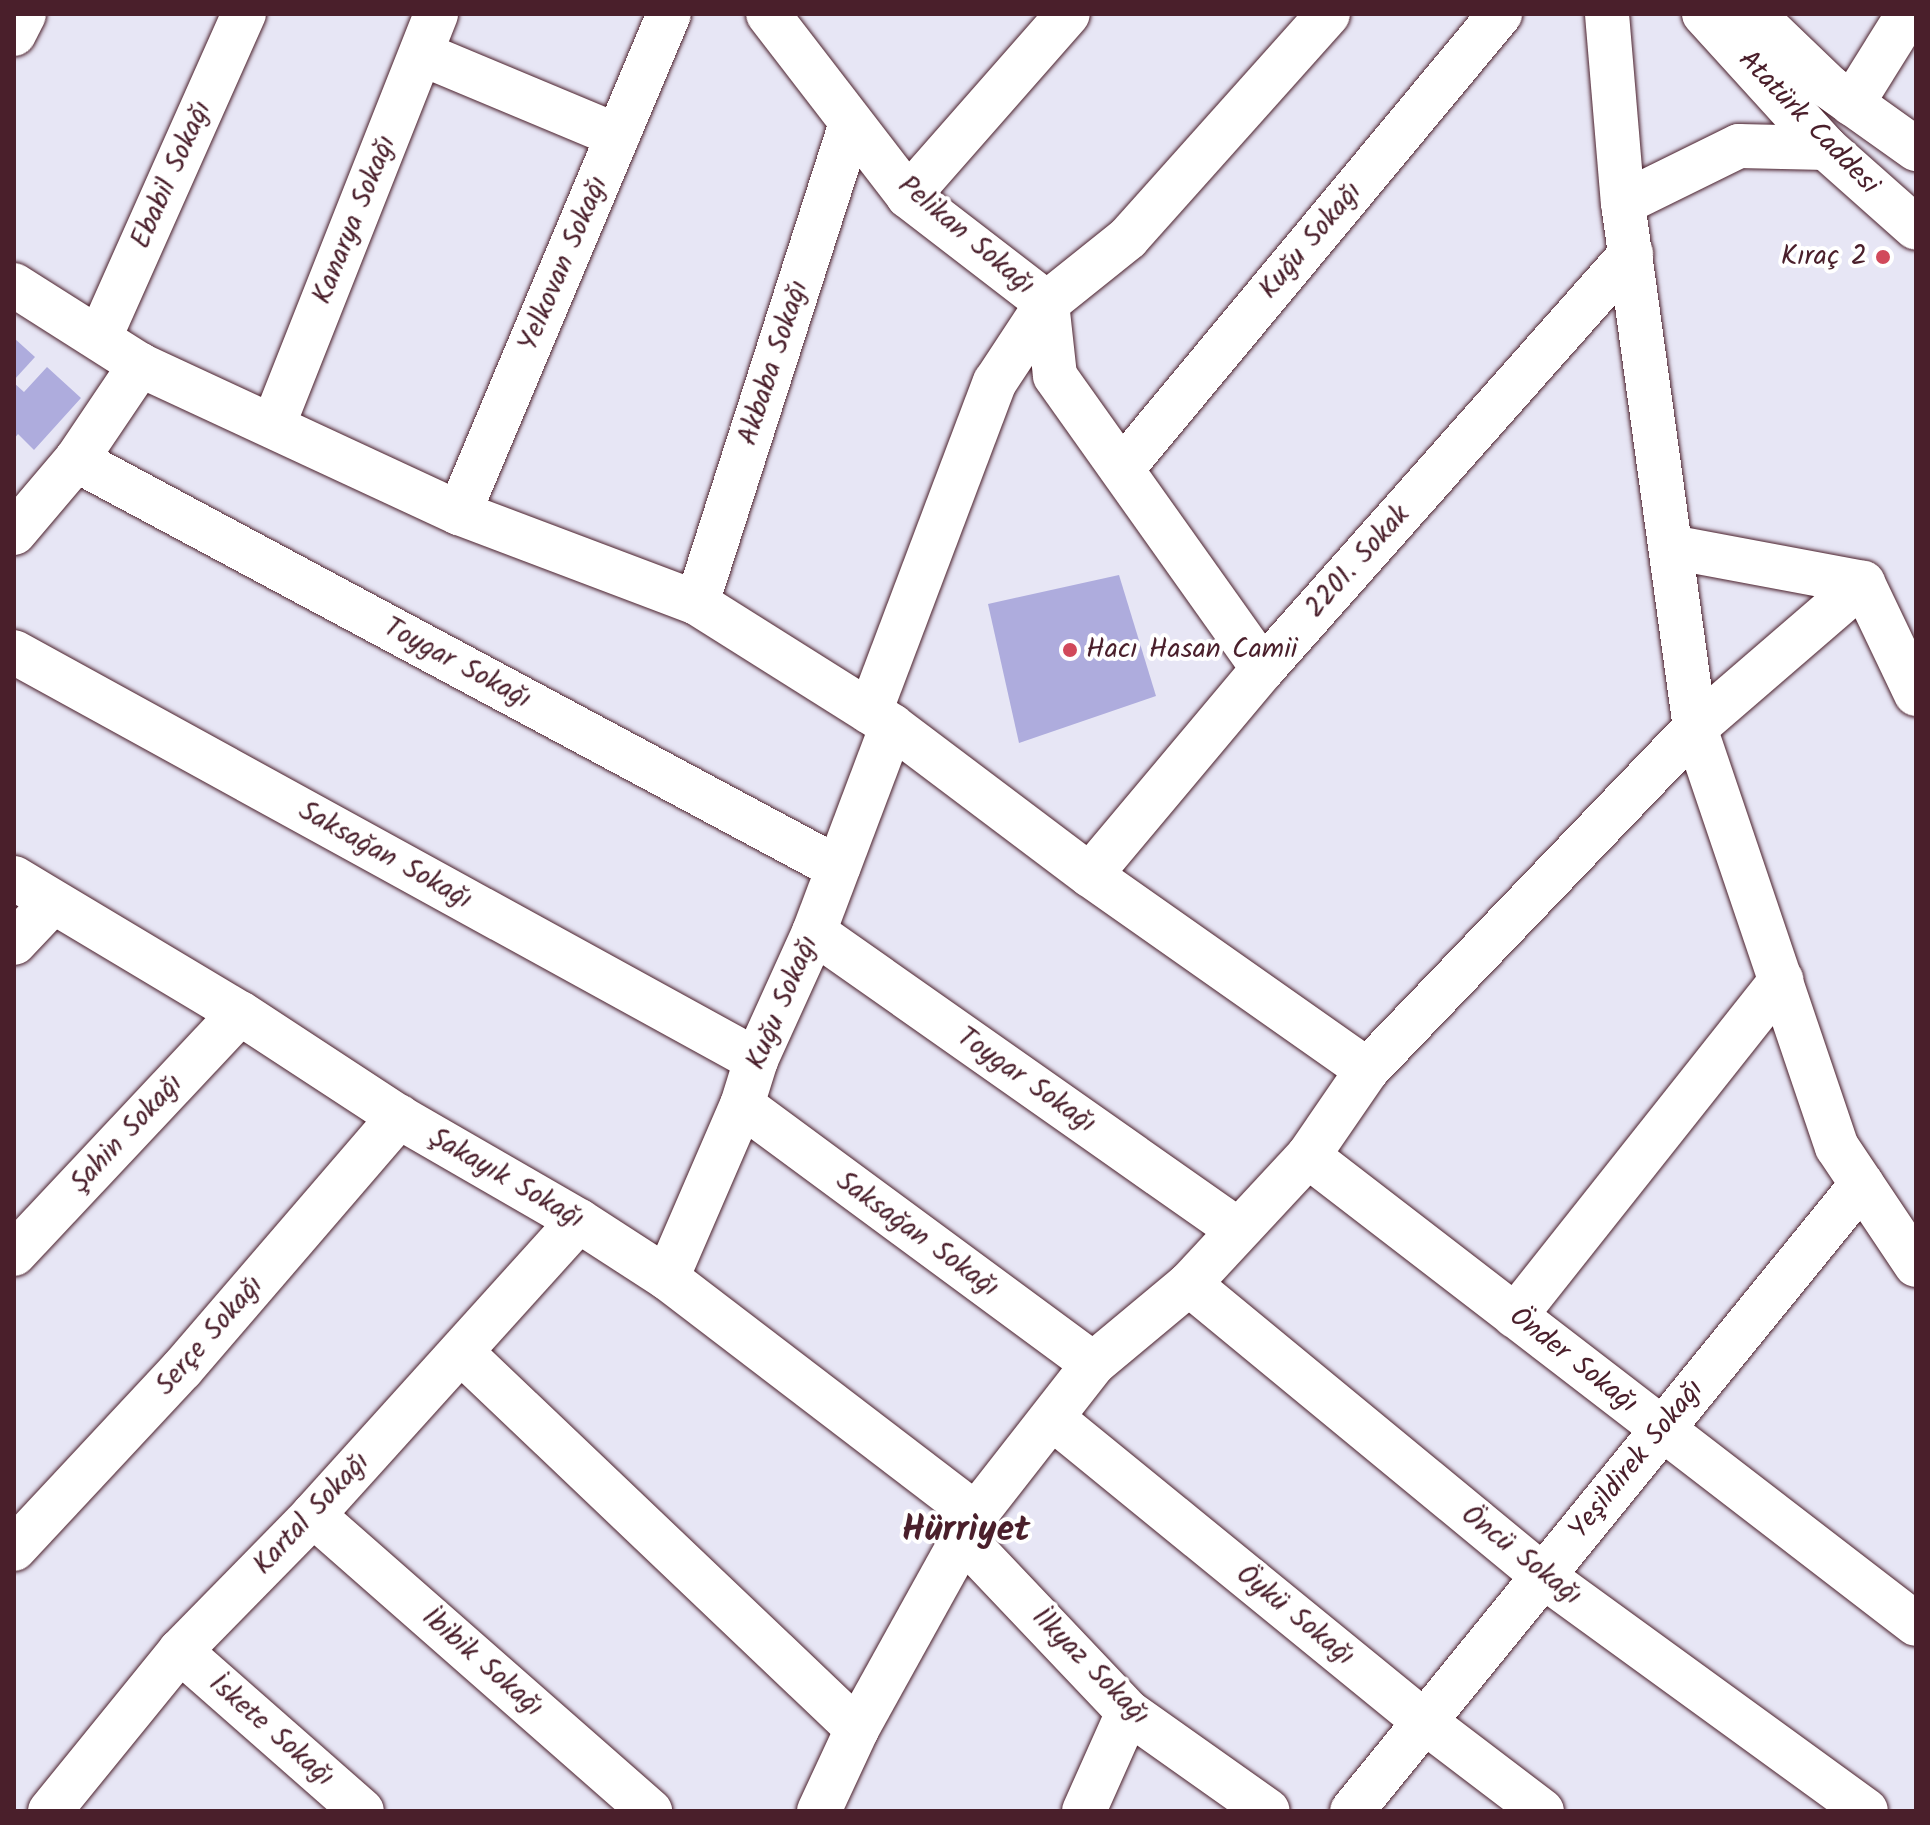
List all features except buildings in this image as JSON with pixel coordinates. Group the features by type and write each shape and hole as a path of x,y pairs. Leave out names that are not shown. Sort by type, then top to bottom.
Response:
{"street":[{"path":"14,34 24,14"},
{"name":"Ebabil Sokağı","path":"100,337 244,14"},
{"name":"Yelkovan Sokağı","path":"459,513 669,14"},
{"path":"908,196 1068,14"},
{"name":"Kuğu Sokağı","path":"667,1278 742,1105 756,1060 814,932 838,868 881,719 995,382 1047,303 1128,238 1328,14"},
{"name":"Kuğu Sokağı","path":"1122,469 1500,14"},
{"path":"1607,14 1623,203 1695,728 1837,1147 1916,1265"},
{"name":"Atatürk Caddesi","path":"1704,14 1826,148 1916,228"},
{"path":"1753,14 1852,104 1916,149"},
{"path":"1852,104 1908,14"},
{"name":"Pelikan Sokağı","path":"785,21 851,123 908,196 1047,303 1055,376 1263,669"},
{"path":"429,34 618,136"},
{"name":"Kanarya Sokağı","path":"273,426 429,34"},
{"name":"Akbaba Sokağı","path":"697,603 851,123"},
{"path":"1623,203 1739,146 1826,148"},
{"name":"2201. Sokak","path":"1090,875 1263,669 1631,254"},
{"path":"14,285 140,365 459,513 697,603 881,719 1090,875 1367,1070"},
{"path":"14,533 76,460 140,365"},
{"name":"Toygar Sokağı","path":"76,460 838,868"},
{"path":"1671,547 1863,583"},
{"path":"1863,583 1916,694"},
{"path":"819,1811 857,1729 970,1526 1093,1364 1189,1284 1308,1156 1367,1070 1695,728 1863,583"},
{"name":"Saksağan Sokağı","path":"14,652 756,1060"},
{"name":"Şakayık Sokağı","path":"14,878 240,1013 399,1117 579,1221 667,1278 970,1526"},
{"path":"14,943 52,903"},
{"name":"Toygar Sokağı","path":"814,932 1238,1230"},
{"path":"1515,1316 1781,980"},
{"name":"Şahin Sokağı","path":"14,1254 240,1013"},
{"name":"Saksağan Sokağı","path":"742,1105 1093,1364"},
{"name":"Serçe Sokağı","path":"14,1549 182,1369 399,1117"},
{"name":"Önder Sokağı","path":"1308,1156 1916,1624"},
{"name":"Yeşildirek Sokağı","path":"1352,1811 1862,1184"},
{"name":"Kartal Sokağı","path":"63,1806 180,1651 313,1515 579,1221"},
{"name":"Öncü Sokağı","path":"1189,1284 1543,1576 1866,1811"},
{"path":"461,1352 857,1729"},
{"name":"Öykü Sokağı","path":"1052,1418 1425,1722 1542,1811"},
{"name":"İbibik Sokağı","path":"313,1515 650,1811"},
{"name":"İlkyaz Sokağı","path":"970,1526 1128,1712 1268,1811"},
{"name":"İskete Sokağı","path":"180,1651 362,1811"},
{"path":"1084,1811 1128,1712"}],"place":[{"name":"Kıraç 2","path":"1883,257"},
{"name":"Hacı Hasan Camii","path":"1070,650"}],"district":[{"name":"Hürriyet","path":"966,1531"}]}
